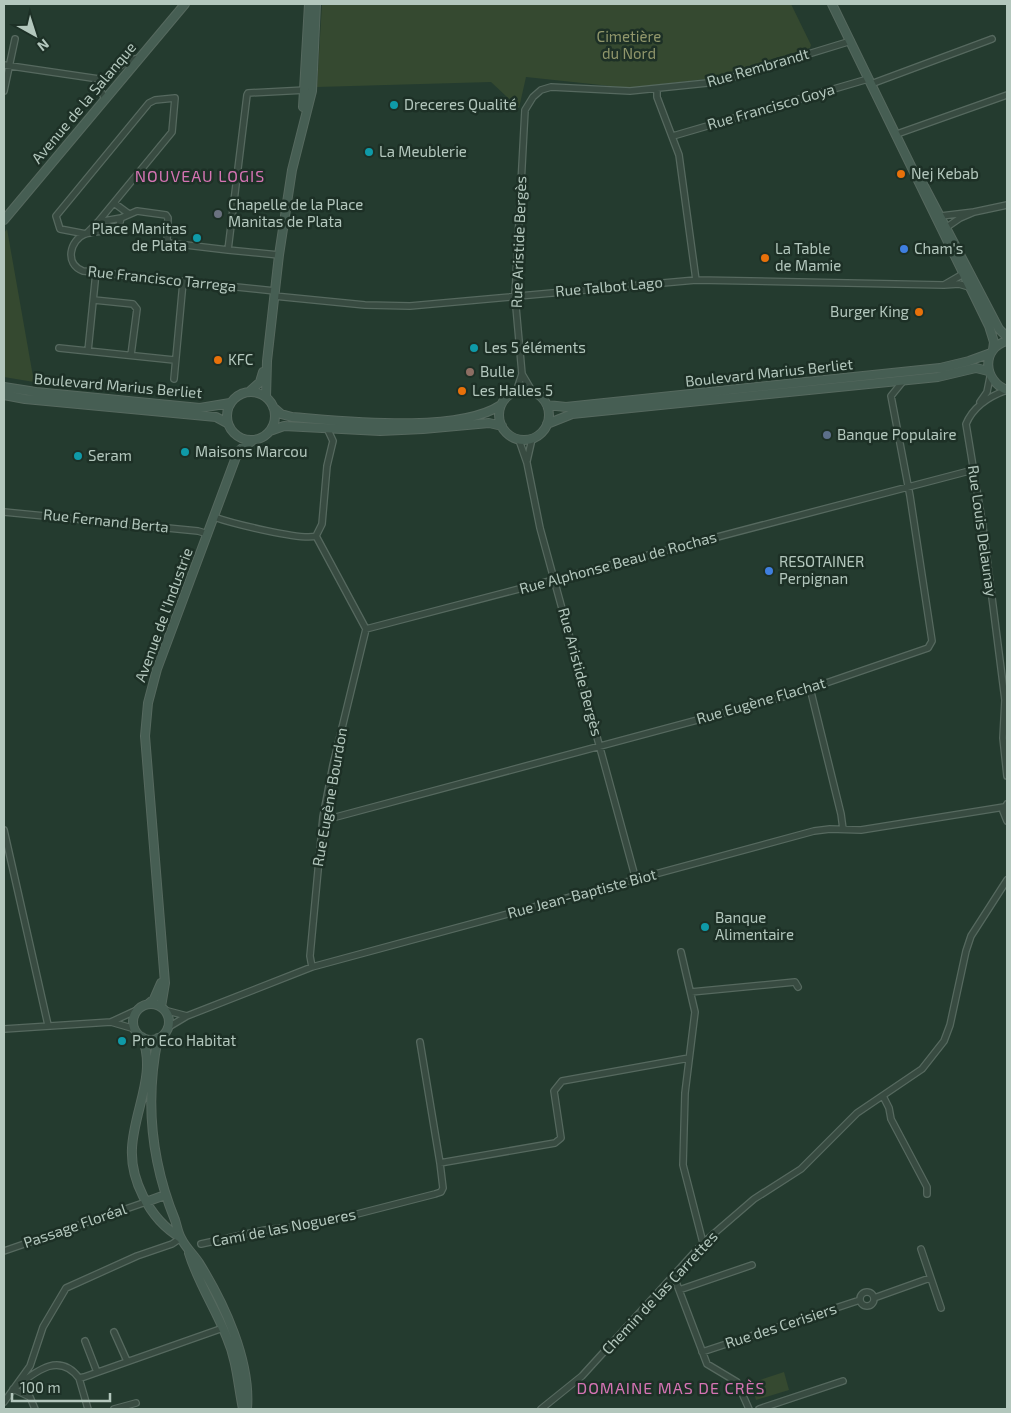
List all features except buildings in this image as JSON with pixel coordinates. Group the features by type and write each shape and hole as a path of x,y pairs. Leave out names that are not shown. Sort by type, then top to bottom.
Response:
{"main road":[{"name":"Avenue de la Salanque","path":"4,220 185,4"},
{"path":"309,4 312,22"},
{"path":"316,4 312,22 308,90 302,129 292,170 279,255 267,361 266,397 281,414 378,423 470,418 486,414 501,405"},
{"path":"834,7 914,170 999,330 1007,339"},
{"path":"914,170 923,193 942,222 962,274 992,333 989,374 995,383 1007,390"},
{"name":"Boulevard Marius Berliet","path":"547,406 558,408 940,368 969,361 992,351 1007,339"},
{"path":"267,361 260,382 249,392 238,395 230,403 226,413 227,423 234,434 242,439 252,441 262,438 270,431 284,426 406,430 489,423 502,426"},
{"name":"Boulevard Marius Berliet","path":"547,424 572,414 938,377 976,368 989,374"},
{"name":"Boulevard Marius Berliet","path":"4,387 36,392 200,408 230,403"},
{"path":"532,391 540,396 547,406 549,417 547,424 540,434 532,439 519,440 506,432 502,426 499,412 501,405 507,397 516,392 532,391"},
{"path":"249,392 266,397"},
{"name":"Boulevard Marius Berliet","path":"4,394 25,399 216,417 227,423"},
{"path":"270,431 274,423 273,407"},
{"name":"Avenue de l'Industrie","path":"234,434 236,457"},
{"name":"Avenue de l'Industrie","path":"163,1009 165,982 145,736 148,703 157,669 236,457 241,449 252,441"},
{"name":"Avenue de l'Industrie","path":"148,1004 158,992 163,967"},
{"path":"181,1238 162,1224 146,1202 137,1180 132,1149 149,1061 142,1037 133,1022 137,1010 148,1004 163,1009 169,1022 167,1028 158,1038 154,1058 151,1115 157,1168 181,1238 199,1263 234,1335 247,1380 247,1409"},
{"path":"142,1037 147,1039 158,1038"},
{"path":"146,1202 165,1195"},
{"path":"188,1249 193,1267 223,1328 233,1355 243,1409"}],"street":[{"path":"834,7 841,4"},
{"path":"4,92 7,66 15,39"},
{"name":"Rue Francisco Goya","path":"673,136 870,81 992,39"},
{"name":"Rue Rembrandt","path":"525,110 537,94 551,87 630,92 717,82 851,41"},
{"path":"7,66 99,79 106,78 126,60 140,58"},
{"path":"106,78 116,87"},
{"path":"99,79 99,87 105,99"},
{"path":"228,250 248,93 308,90"},
{"path":"657,90 658,98 679,155 696,280"},
{"path":"897,134 1007,94"},
{"path":"86,234 172,132 175,98 155,100 149,103 56,216 60,229 86,234 118,230 121,218"},
{"name":"Rue Aristide Bergès","path":"516,392 522,374 515,296 525,110"},
{"path":"114,203 128,214"},
{"path":"942,222 974,212 1007,205"},
{"path":"98,222 121,218 138,211 166,214 168,218 167,240 169,244 279,255"},
{"path":"942,222 960,218 974,212"},
{"name":"Rue Francisco Tarrega","path":"86,234 79,238 70,255 71,263 83,271 275,294"},
{"path":"88,351 96,272"},
{"path":"944,285 962,274 969,278 979,298 984,300"},
{"name":"Rue Talbot Lago","path":"275,294 365,305 410,306 696,280 959,284 969,287"},
{"path":"174,379 174,360 183,282"},
{"path":"94,300 133,304 138,309 131,355"},
{"path":"59,348 174,360"},
{"name":"Rue Aristide Bergès","path":"522,374 532,391"},
{"name":"Rue Louis Delaunay","path":"989,374 987,392 976,408 970,413 966,424 984,527 1005,700 1003,738 1007,776"},
{"name":"Rue Eugène Flachat","path":"324,817 336,817 810,688 928,648 932,641 909,487 891,396 904,380"},
{"path":"976,408 998,393 1007,390"},
{"path":"214,517 293,536 311,538 316,536 322,524 327,466 334,441 327,428"},
{"name":"Rue Aristide Bergès","path":"527,463 532,439"},
{"name":"Rue Aristide Bergès","path":"519,440 527,463 540,528 636,880"},
{"name":"Rue Alphonse Beau de Rochas","path":"366,629 554,578 973,470"},
{"name":"Rue Fernand Berta","path":"4,512 198,530 208,534"},
{"path":"316,536 366,629"},
{"name":"Rue Eugène Bourdon","path":"312,967 310,956 324,817 333,765 366,629"},
{"path":"810,688 843,829"},
{"path":"1006,804 1006,820"},
{"name":"Rue Jean-Baptiste Biot","path":"167,1028 187,1016 312,967 814,831 861,830 985,811 1006,804"},
{"name":"Rue Jean-Baptiste Biot","path":"985,811 1006,820"},
{"path":"4,830 48,1025"},
{"name":"Chemin de las Carrettes","path":"541,1409 582,1376 703,1243 754,1200 801,1169 848,1121 922,1069 944,1041 953,1016 966,951 972,936 1007,880"},
{"path":"681,952 691,992 695,1021 684,1111 683,1165 703,1243"},
{"path":"691,992 795,982 798,987"},
{"path":"163,1009 187,1016"},
{"path":"111,1022 137,1010"},
{"path":"4,1029 111,1022 135,1028"},
{"path":"420,1042 440,1164 554,1143 561,1138 554,1091 562,1082 689,1058"},
{"path":"883,1096 889,1108 891,1119 927,1187 927,1194"},
{"name":"Camí de las Nogueres","path":"202,1244 265,1230 315,1224 441,1192 443,1188 440,1164"},
{"name":"Passage Floréal","path":"4,1251 146,1202"},
{"path":"4,1402 30,1366 43,1327 66,1288 137,1256 172,1244 181,1238"},
{"path":"921,1249 941,1308"},
{"path":"679,1290 752,1265"},
{"path":"674,1274 707,1364 737,1382 749,1409"},
{"path":"874,1298 871,1293 866,1292 861,1295 860,1300 866,1306 870,1305 874,1298 930,1278"},
{"name":"Rue des Cerisiers","path":"702,1352 860,1300"},
{"path":"79,1378 223,1328"},
{"path":"114,1332 127,1361"},
{"path":"85,1342 97,1372"},
{"path":"13,1389 41,1368 56,1364 72,1369 79,1378 88,1409"},
{"path":"759,1409 843,1381"},
{"path":"826,1387 828,1393"},
{"path":"13,1389 30,1396 35,1409"},
{"path":"114,1409 136,1403"}],"green space":[{"name":"Cimetière du Nord","path":"322,4 791,4 811,45 810,48 706,79 629,88 526,77 519,108 491,82 317,87"},
{"path":"7,229 34,382 4,377 4,233"},
{"path":"784,1372 789,1390 756,1400 751,1383"}],"place":[{"name":"Dreceres Qualité","path":"394,105"},
{"name":"La Meublerie","path":"369,152"},
{"name":"Nej Kebab","path":"901,174"},
{"name":"Chapelle de la Place Manitas de Plata","path":"218,214"},
{"name":"Place Manitas de Plata","path":"197,238"},
{"name":"Cham's","path":"904,249"},
{"name":"La Table de Mamie","path":"765,258"},
{"name":"Burger King","path":"919,312"},
{"name":"Les 5 éléments","path":"474,348"},
{"name":"KFC","path":"218,360"},
{"name":"Bulle","path":"470,372"},
{"name":"Les Halles 5","path":"462,391"},
{"name":"Banque Populaire","path":"827,435"},
{"name":"Maisons Marcou","path":"185,452"},
{"name":"Seram","path":"78,456"},
{"name":"RESOTAINER Perpignan","path":"769,571"},
{"name":"Banque Alimentaire","path":"705,927"},
{"name":"Pro Eco Habitat","path":"122,1041"}],"district":[{"name":"NOUVEAU LOGIS","path":"200,176"},
{"name":"DOMAINE MAS DE CRÈS","path":"671,1388"}]}
